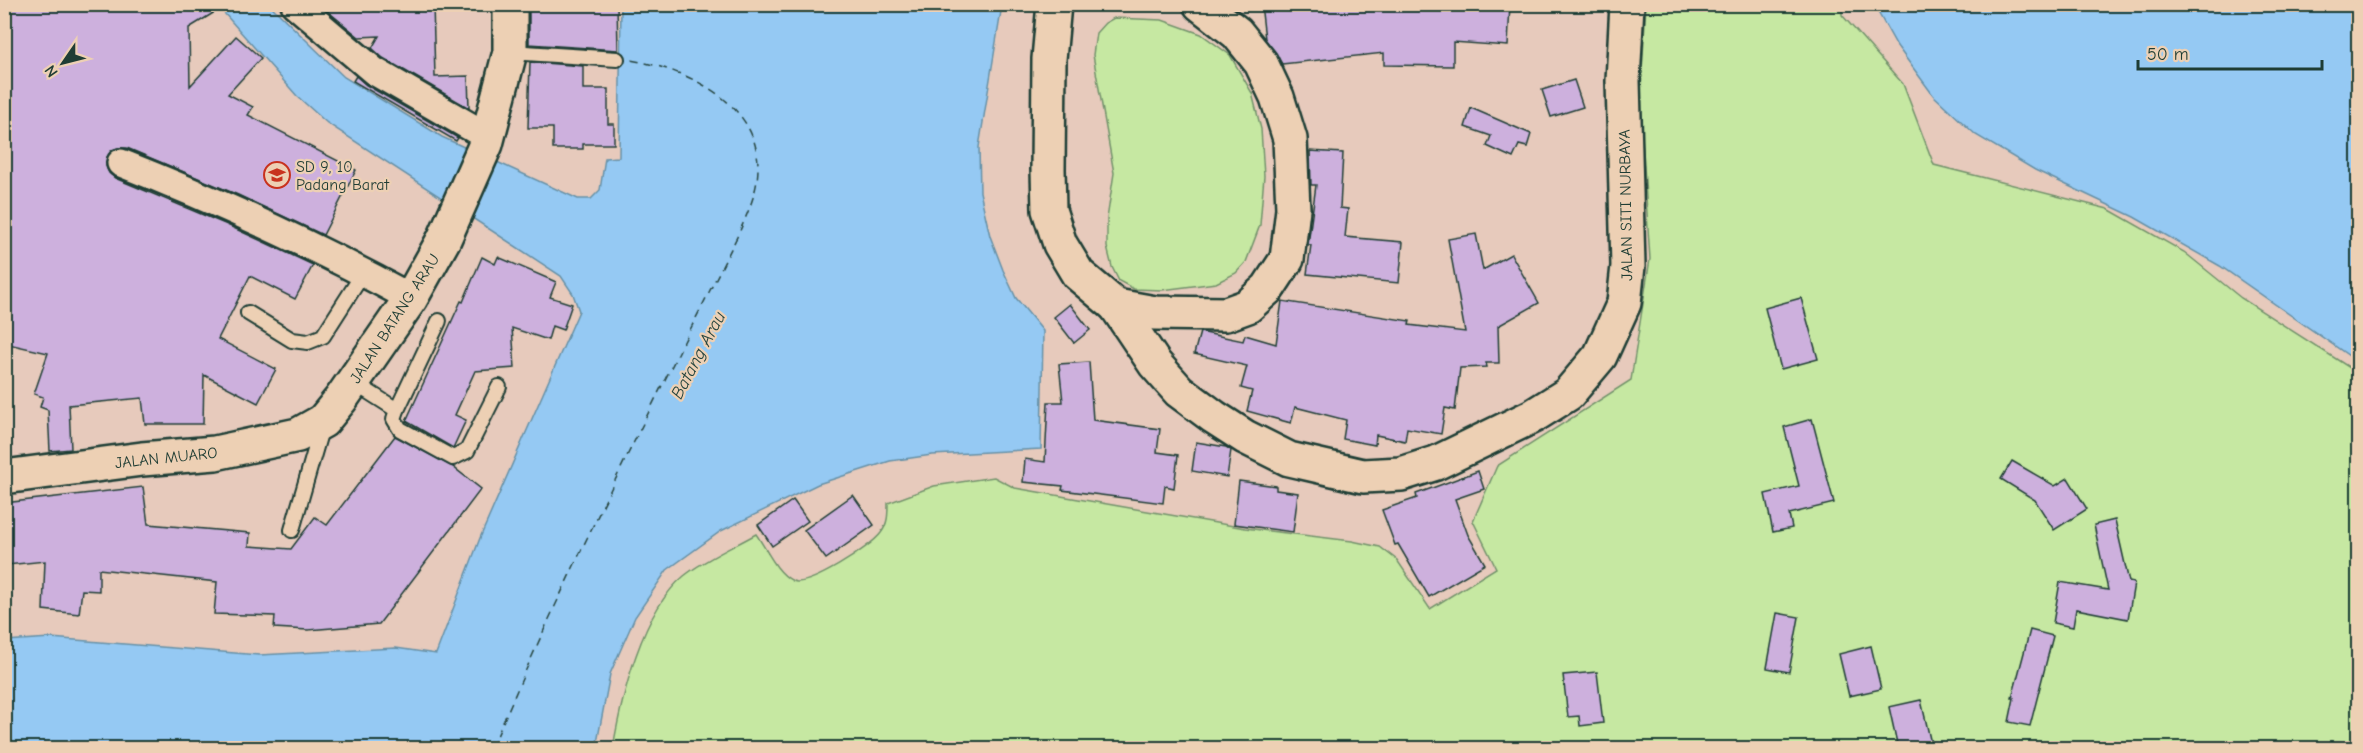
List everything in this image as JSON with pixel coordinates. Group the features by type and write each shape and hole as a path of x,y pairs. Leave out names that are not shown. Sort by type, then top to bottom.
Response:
{"street":[{"name":"JALAN BATANG ARAU","path":"323,421 411,298 444,239 487,140 510,52 510,4"},
{"path":"1054,4 1049,59 1049,210 1060,244 1078,274 1116,306 1155,313 1226,314 1248,306 1268,288 1287,259 1293,209 1290,139 1277,96 1261,63 1237,33 1200,4"},
{"name":"JALAN SITI NURBAYA","path":"1116,306 1155,364 1179,391 1238,432 1289,459 1363,476 1401,474 1436,463 1533,416 1568,394 1600,356 1624,303 1628,266 1623,81 1627,4"},
{"path":"302,8 374,71 487,140"},
{"path":"121,163 191,190 364,272 411,298"},
{"name":"JALAN MUARO","path":"4,477 142,459 215,453 298,435 323,421"}],"lane":[{"path":"510,52 617,58"},
{"path":"248,313 292,340 308,342 323,336 364,272"},
{"path":"440,321 397,410 394,419 400,429 453,458 467,451 499,387"},
{"path":"353,382 397,410"},
{"path":"292,530 323,421"}],"green space":[{"path":"1646,5 1842,5 1842,15 1903,84 1934,165 2108,209 2184,252 2241,298 2358,373 2358,748 613,748 628,680 645,632 669,591 684,576 756,534 781,572 793,581 801,582 839,565 875,539 885,526 888,503 934,486 994,477 1015,488 1245,528 1352,541 1380,547 1397,560 1430,609 1496,568 1473,521 1497,466 1631,380 1650,259 1640,105"},
{"path":"1114,18 1162,20 1201,34 1230,55 1252,93 1261,129 1264,176 1260,225 1246,262 1236,273 1216,283 1162,290 1134,289 1119,281 1112,267 1107,247 1107,219 1114,173 1093,55 1096,33 1105,23"}],"water":[{"name":"Batang Arau","path":"217,5 270,5 344,77 442,137 578,199 591,199 600,190 605,158 619,157 621,5 1002,5 979,147 980,192 990,236 1003,270 1016,298 1043,331 1041,449 932,455 890,461 818,484 721,531 667,570 635,617 610,674 596,748 5,748 5,641 51,638 259,655 396,648 436,654 480,538 579,311 573,294 561,276 327,123 297,96"},
{"path":"1874,5 2358,5 2358,362 2220,266 2134,217 2035,170 1976,135 1933,95 1897,46"}],"building":[{"path":"4,4 228,4 189,28 190,86 236,36 261,58 228,94 253,107 248,115 356,170 323,235 238,195 127,148 112,150 107,157 106,166 115,178 225,224 313,265 295,299 250,276 218,339 276,369 258,403 204,375 203,424 145,424 142,398 69,405 71,449 50,451 48,410 40,407 43,397 34,394 48,353 4,343"},
{"path":"325,4 433,4 435,77 468,76 469,108 383,58 372,48 379,36 359,37 325,9"},
{"path":"529,4 617,4 618,50 529,44"},
{"path":"1261,4 1510,4 1508,46 1453,42 1453,66 1384,65 1384,53 1282,64 1265,39"},
{"path":"530,62 583,66 583,89 608,89 608,124 614,124 614,144 583,144 583,149 553,149 553,128 528,128"},
{"path":"356,76 366,85 458,138 456,141 353,81"},
{"path":"1574,80 1583,107 1551,117 1542,90"},
{"path":"1471,108 1531,134 1527,147 1519,145 1513,158 1487,146 1491,136 1465,127"},
{"path":"1310,151 1343,153 1340,208 1348,209 1345,237 1403,242 1399,283 1307,274 1311,245 1308,245 1316,185 1311,185"},
{"path":"1476,234 1483,270 1511,254 1539,303 1498,326 1499,363 1486,363 1487,367 1460,368 1455,410 1445,408 1441,434 1407,428 1405,441 1376,435 1375,445 1343,439 1346,420 1295,407 1291,423 1247,411 1252,391 1241,388 1247,366 1194,354 1200,332 1243,341 1245,335 1276,344 1282,301 1410,321 1409,325 1465,332 1448,239"},
{"path":"482,257 495,264 498,257 556,282 550,297 572,304 563,330 552,326 548,340 512,328 515,368 475,371 455,415 466,420 453,448 406,421"},
{"path":"1801,298 1818,359 1781,369 1765,308"},
{"path":"1070,304 1090,330 1074,343 1054,317"},
{"path":"1089,362 1093,420 1160,429 1157,452 1178,455 1174,488 1165,486 1163,503 1062,490 1063,486 1023,482 1025,459 1045,462 1048,402 1063,402 1059,364"},
{"path":"1812,419 1834,503 1789,514 1792,528 1773,532 1765,494 1799,486 1784,427"},
{"path":"395,436 453,467 481,489 379,624 308,630 274,628 275,616 214,614 217,582 99,569 99,591 82,590 79,614 43,610 45,561 7,565 4,503 143,487 148,524 250,533 249,546 291,549 315,517 327,525"},
{"path":"1196,442 1226,447 1231,450 1227,477 1192,471"},
{"path":"2012,461 2055,486 2068,478 2087,509 2054,530 2035,500 2001,479"},
{"path":"1478,471 1484,489 1455,499 1468,535 1485,564 1429,597 1398,544 1395,545 1382,510 1417,498 1416,494"},
{"path":"1239,481 1276,486 1276,490 1298,493 1293,532 1234,524"},
{"path":"853,495 874,525 826,559 804,530"},
{"path":"793,500 808,521 772,546 758,525"},
{"path":"2115,520 2129,582 2134,583 2128,619 2076,609 2073,627 2053,623 2060,582 2108,590 2094,525"},
{"path":"1777,613 1799,617 1789,672 1767,668"},
{"path":"2030,630 2053,636 2030,726 2009,722 2014,698 2012,698"},
{"path":"1871,646 1881,689 1849,696 1839,654"},
{"path":"1597,672 1603,723 1580,726 1579,716 1568,717 1563,675"},
{"path":"1921,700 1932,748 1898,748 1889,707"}],"ferry route":[{"path":"492,748 580,553 739,233 756,184 758,167 755,143 745,123 731,105 712,90 691,79 646,63 624,59"}],"place":[{"name":"SD 9, 10 Padang Barat","path":"277,175"}]}
